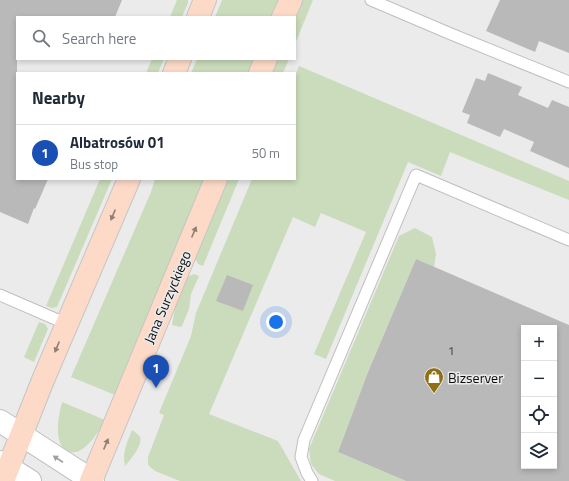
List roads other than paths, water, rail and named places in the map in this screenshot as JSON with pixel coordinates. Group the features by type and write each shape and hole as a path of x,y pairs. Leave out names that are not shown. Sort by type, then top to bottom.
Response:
{"main road":[{"path":"198,16 205,0"},
{"path":"284,16 290,0"},
{"path":"174,72 180,60"},
{"path":"260,72 266,60"},
{"path":"4,470 21,435 129,180"},
{"name":"Jana Surzyckiego","path":"92,481 216,180"}],"street":[{"path":"0,421 92,481"},
{"path":"4,470 30,481"}],"lane":[{"path":"375,2 569,82"},
{"path":"312,481 307,474 301,457 304,440 416,175 569,240"},
{"path":"0,295 67,324"}],"place":[{"name":"Albatrosów 01","path":"156,388"},
{"name":"Bizserver","path":"434,394"}]}
